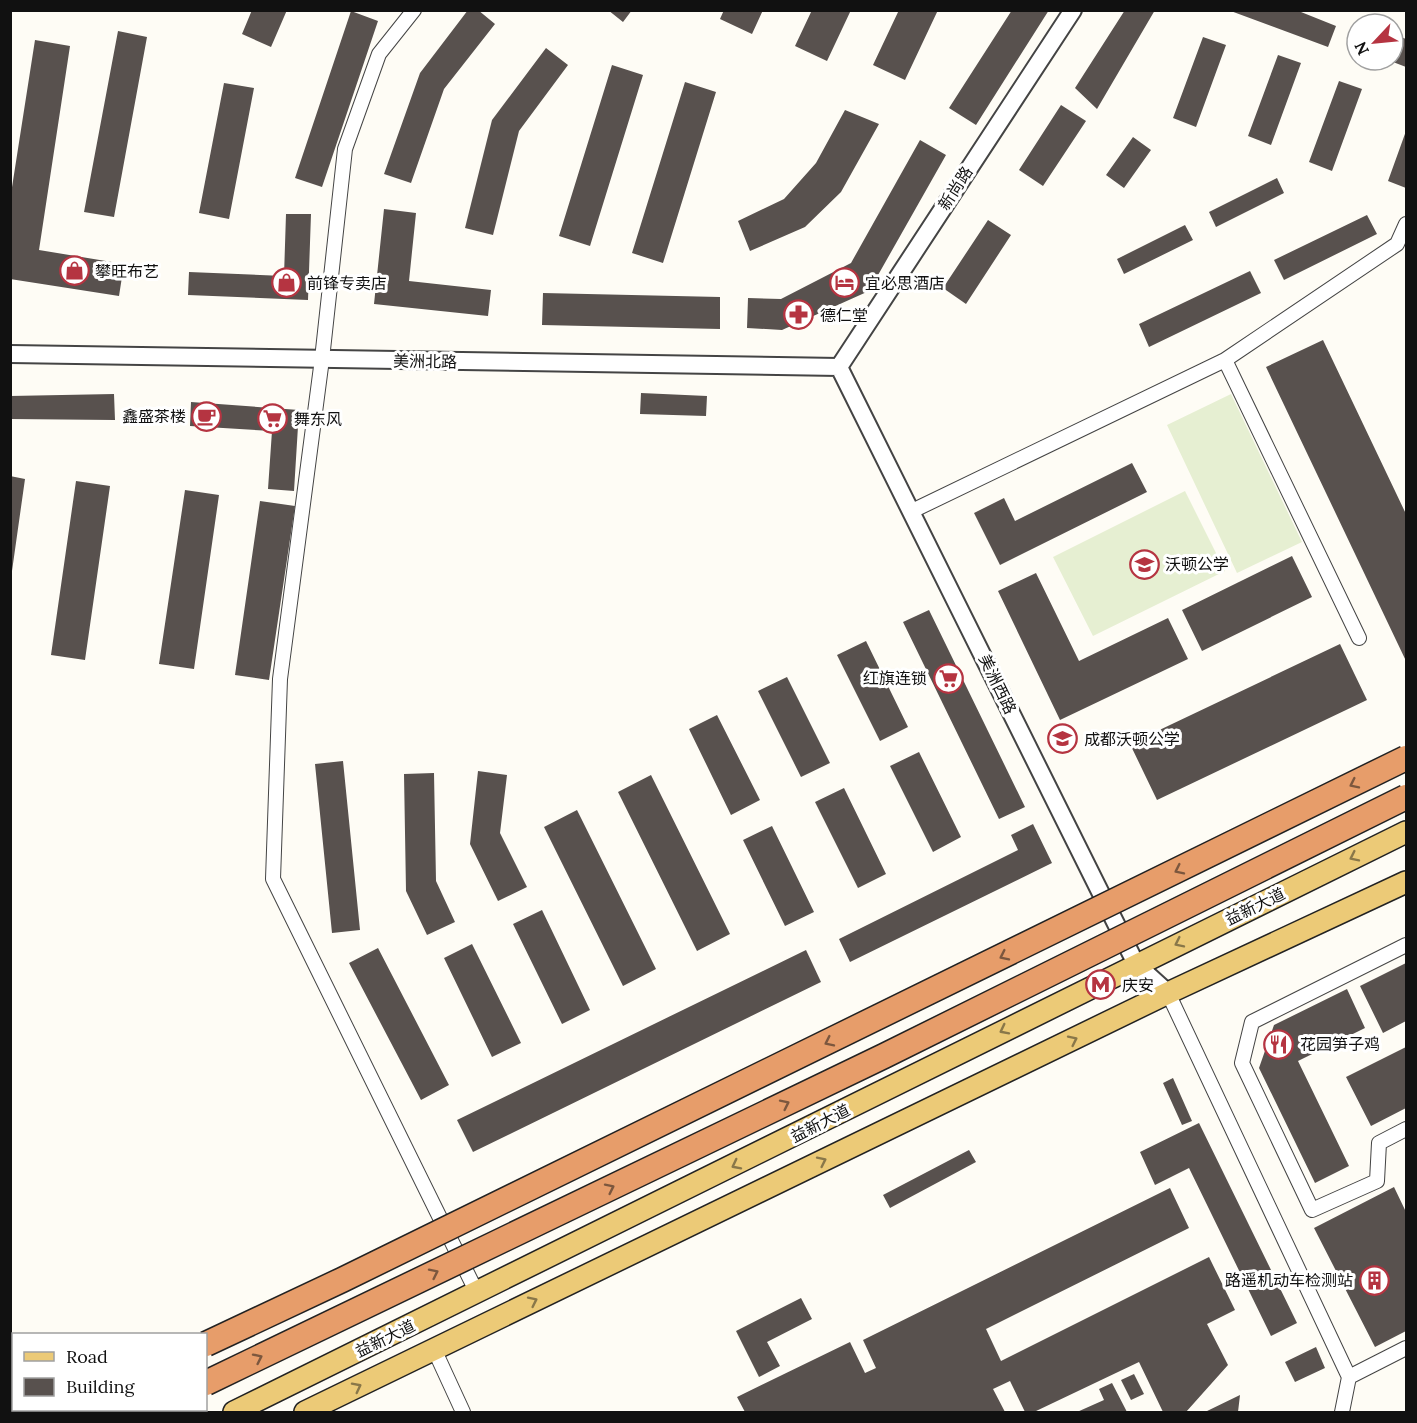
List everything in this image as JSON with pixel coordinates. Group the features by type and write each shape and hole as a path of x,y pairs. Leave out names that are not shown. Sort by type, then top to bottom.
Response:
{"highway":[{"path":"207,1344 342,1280 1407,758"},
{"path":"207,1383 884,1056 1407,797"}],"main road":[{"name":"益新大道","path":"234,1413 1136,964 1407,832"},
{"name":"益新大道","path":"314,1411 434,1349 1168,993 1407,882"}],"street":[{"path":"414,10 379,54 345,149 322,359 280,679 273,879 477,1293"},
{"name":"新尚路","path":"839,367 1073,10"},
{"path":"912,511 1225,360 1397,244 1407,224"},
{"name":"美洲北路","path":"10,354 839,367"},
{"path":"1225,360 1359,639"},
{"name":"美洲西路","path":"839,367 1136,964 1168,993"},
{"path":"1407,945 1252,1022 1242,1063 1312,1210 1377,1180 1379,1143 1407,1129"},
{"path":"1168,993 1349,1377 1342,1413"},
{"path":"1349,1377 1407,1348"},
{"path":"434,1349 463,1413"}],"green space":[{"path":"1231,394 1302,542 1237,573 1167,425"},
{"path":"1185,491 1225,571 1093,636 1053,557"}],"building":[{"path":"252,10 287,10 271,47 242,34"},
{"path":"468,10 478,10 495,24 444,89 411,183 384,174 420,73"},
{"path":"608,10 632,10 623,22"},
{"path":"724,10 763,10 752,34 720,19"},
{"path":"812,10 851,10 827,61 795,46"},
{"path":"899,10 938,10 905,80 873,65"},
{"path":"1012,10 1049,10 976,125 949,108"},
{"path":"1125,10 1155,10 1097,109 1075,88"},
{"path":"1228,10 1296,10 1336,26 1328,47"},
{"path":"351,11 378,21 322,187 295,178"},
{"path":"118,31 147,37 114,217 84,212"},
{"path":"1203,37 1226,45 1196,127 1173,118"},
{"path":"1405,39 1406,39 1405,67"},
{"path":"35,40 70,46 39,250 124,264 119,296 10,279 10,200"},
{"path":"546,48 568,65 519,131 493,235 465,228 492,120"},
{"path":"1278,55 1301,63 1271,145 1248,136"},
{"path":"612,65 643,75 590,246 559,236"},
{"path":"1339,81 1362,89 1332,171 1309,162"},
{"path":"685,82 716,92 663,263 632,253"},
{"path":"224,83 254,88 229,219 199,213"},
{"path":"1061,105 1086,121 1043,186 1019,170"},
{"path":"845,110 879,124 841,192 805,227 750,251 738,221 784,199 816,163"},
{"path":"1406,131 1406,188 1388,181"},
{"path":"1133,137 1151,150 1124,188 1106,175"},
{"path":"920,140 946,155 869,291 782,330 747,328 748,298 781,299 851,263"},
{"path":"1277,178 1284,193 1216,227 1209,212"},
{"path":"384,209 416,213 409,281 491,290 488,316 374,304"},
{"path":"286,214 311,214 308,300 188,295 189,272 284,276"},
{"path":"1367,215 1377,234 1284,280 1274,260"},
{"path":"988,220 1011,235 966,304 943,288"},
{"path":"1185,225 1193,240 1124,274 1117,259"},
{"path":"1250,271 1261,293 1149,347 1139,324"},
{"path":"543,293 720,297 720,329 542,325"},
{"path":"1323,340 1406,514 1406,661 1266,367"},
{"path":"641,393 707,396 706,416 640,414"},
{"path":"114,394 115,420 10,419 10,396"},
{"path":"191,402 299,410 294,491 268,489 272,431 190,426"},
{"path":"1132,463 1147,492 1000,565 974,513 1004,498 1015,521"},
{"path":"10,476 25,479 12,571 10,570"},
{"path":"76,481 110,486 85,660 51,655"},
{"path":"185,490 219,495 194,669 159,664"},
{"path":"260,501 295,506 269,680 235,675"},
{"path":"1292,556 1312,597 1202,651 1182,610"},
{"path":"1036,573 1079,661 1168,618 1188,659 1060,720 998,591"},
{"path":"929,610 1025,807 999,819 903,622"},
{"path":"866,641 908,727 880,741 837,655"},
{"path":"1340,644 1367,700 1157,800 1130,744"},
{"path":"787,677 830,763 801,777 758,691"},
{"path":"717,715 760,800 731,815 689,729"},
{"path":"919,752 961,837 933,852 890,766"},
{"path":"343,761 360,930 332,933 315,764"},
{"path":"478,771 507,775 500,833 527,887 498,901 470,844"},
{"path":"434,773 436,881 455,922 427,935 406,891 404,774"},
{"path":"651,775 730,934 697,951 618,792"},
{"path":"844,788 886,874 858,888 815,802"},
{"path":"577,810 656,969 623,986 544,827"},
{"path":"1033,824 1052,863 850,962 839,939 1018,850 1011,835"},
{"path":"772,826 814,912 785,926 743,840"},
{"path":"542,910 590,1010 562,1024 513,924"},
{"path":"472,944 521,1043 492,1057 444,958"},
{"path":"378,948 449,1085 421,1100 349,963"},
{"path":"806,950 821,982 473,1152 457,1120"},
{"path":"1406,963 1406,1021 1383,1033 1360,986"},
{"path":"1347,989 1365,1028 1298,1061 1349,1166 1315,1183 1259,1068 1274,1025"},
{"path":"1406,1047 1406,1108 1371,1126 1346,1077"},
{"path":"1173,1078 1192,1121 1182,1125 1163,1083"},
{"path":"1199,1123 1297,1323 1271,1336 1189,1168 1155,1185 1140,1152"},
{"path":"969,1150 976,1162 890,1208 883,1195"},
{"name":"路遥机动车检测站","path":"1394,1187 1406,1212 1406,1331 1375,1347 1314,1228"},
{"path":"1170,1188 1189,1228 986,1329 1001,1361 1209,1257 1235,1310 1207,1324 1228,1365 1186,1412 1163,1412 1139,1362 1034,1412 1025,1412 1010,1381 993,1389 1005,1412 745,1412 737,1397 850,1342 865,1373 876,1368 863,1340"},
{"path":"801,1298 812,1319 767,1342 780,1366 759,1377 736,1331"},
{"path":"1316,1347 1325,1368 1295,1382 1285,1362"},
{"path":"1134,1374 1144,1394 1131,1400 1121,1380"},
{"path":"1112,1383 1127,1412 1077,1412 1104,1400 1099,1389"},
{"path":"1240,1395 1238,1412 1205,1412"}],"place":[{"name":"攀旺布艺","path":"74,271"},
{"name":"前锋专卖店","path":"286,283"},
{"name":"宜必思酒店","path":"844,283"},
{"name":"德仁堂","path":"799,315"},
{"name":"鑫盛茶楼","path":"207,416"},
{"name":"舞东风","path":"273,419"},
{"name":"沃顿公学","path":"1144,564"},
{"name":"红旗连锁","path":"948,678"},
{"name":"成都沃顿公学","path":"1063,739"},
{"name":"庆安","path":"1101,985"},
{"name":"花园笋子鸡","path":"1279,1044"},
{"name":"路遥机动车检测站","path":"1374,1280"}]}
